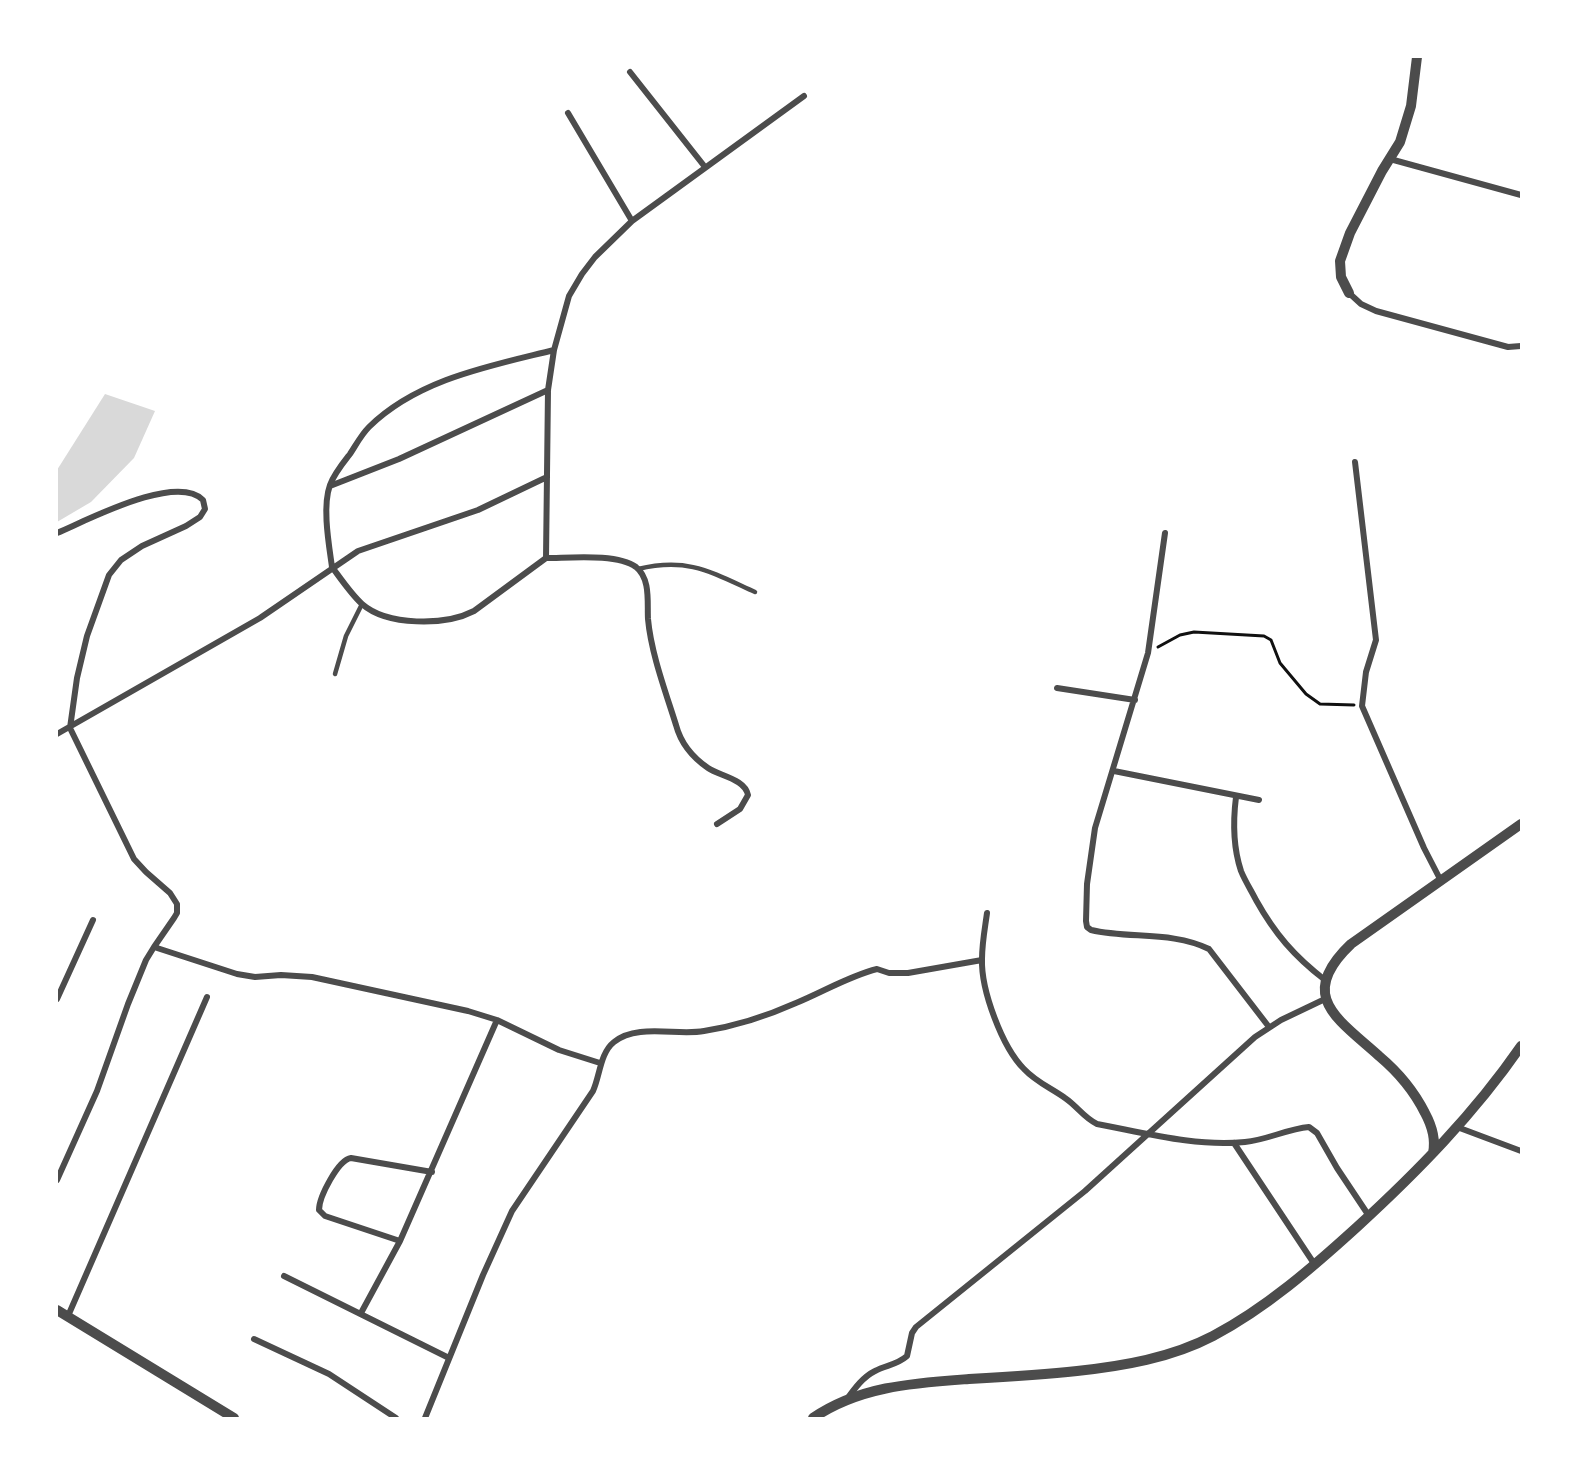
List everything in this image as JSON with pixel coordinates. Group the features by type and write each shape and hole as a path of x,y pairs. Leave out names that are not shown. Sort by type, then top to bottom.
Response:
{"street":[{"path":"1417,57 1411,106 1400,142 1382,171 1350,233 1340,261 1341,277 1349,293 1361,304 1395,317 1508,347 1521,346"},
{"path":"630,72 705,168"},
{"path":"546,558 548,390 554,350 570,296 582,274 595,257 632,221 804,96"},
{"path":"568,113 632,221"},
{"path":"1390,159 1521,195"},
{"path":"554,350 480,368 421,392 393,407 367,429 330,486 327,509 332,567 362,604 382,616 426,622 463,616 484,604 546,558 603,558 630,564 638,569 647,589 650,634 665,692 683,744 709,769 740,783 747,790 748,795 740,809 717,824"},
{"path":"330,486 399,459 548,390"},
{"path":"1355,462 1376,640 1366,672 1362,706 1424,848 1441,881"},
{"path":"57,734 260,618 358,551 478,510 547,477"},
{"path":"57,533 134,501 173,491 191,493 203,500 204,509 200,517 142,546 121,560 109,575 87,636 77,678 70,728 130,853 146,873 170,893 177,904 177,913 153,949 115,1037 97,1091 57,1180"},
{"path":"1165,533 1148,653 1095,828 1085,908 1087,927 1097,932 1180,939 1209,949 1269,1027"},
{"path":"1058,688 1134,700"},
{"path":"1114,771 1259,800"},
{"path":"1236,797 1233,817 1241,872 1264,914 1285,945 1305,965 1325,980"},
{"path":"1433,1154 1431,1127 1420,1103 1409,1086 1343,1025 1325,999 1325,980 1340,954 1352,944 1521,824"},
{"path":"987,913 982,960 984,979 999,1029 1015,1059 1044,1086 1072,1103 1088,1120 1097,1124 1171,1139 1234,1143 1258,1140 1302,1128 1312,1129 1369,1216"},
{"path":"57,999 93,920"},
{"path":"153,949 237,974 255,977 290,975 312,977 468,1011 497,1020 547,1045 600,1063"},
{"path":"425,1418 483,1275 512,1211 593,1091 601,1072 600,1063 615,1041 631,1034 669,1030 684,1033 706,1031 743,1023 877,969 889,973 908,974 982,960"},
{"path":"68,1316 207,997"},
{"path":"846,1399 864,1378 907,1356 912,1333 916,1327 1085,1191 1269,1027 1325,999"},
{"path":"361,1313 400,1241 497,1020"},
{"path":"813,1418 846,1399 902,1384 1079,1371 1112,1366 1165,1355 1229,1327 1315,1265 1369,1216 1457,1128 1521,1046"},
{"path":"1457,1128 1521,1151"},
{"path":"1234,1143 1315,1265"},
{"path":"400,1241 325,1216 319,1210 320,1201 339,1166 346,1159 432,1172"},
{"path":"284,1276 449,1358"},
{"path":"57,1310 234,1418"},
{"path":"254,1339 329,1374 396,1418"}],"lane":[{"path":"638,569 658,564 682,564 710,572 755,592"},
{"path":"335,674 346,636 362,604"}],"path":[{"path":"1148,653 1180,635 1194,632 1264,636 1271,640 1280,663 1306,694 1320,704 1362,706"}],"shaded area":[{"path":"105,394 155,411 134,458 91,502 57,522 57,470"}]}
